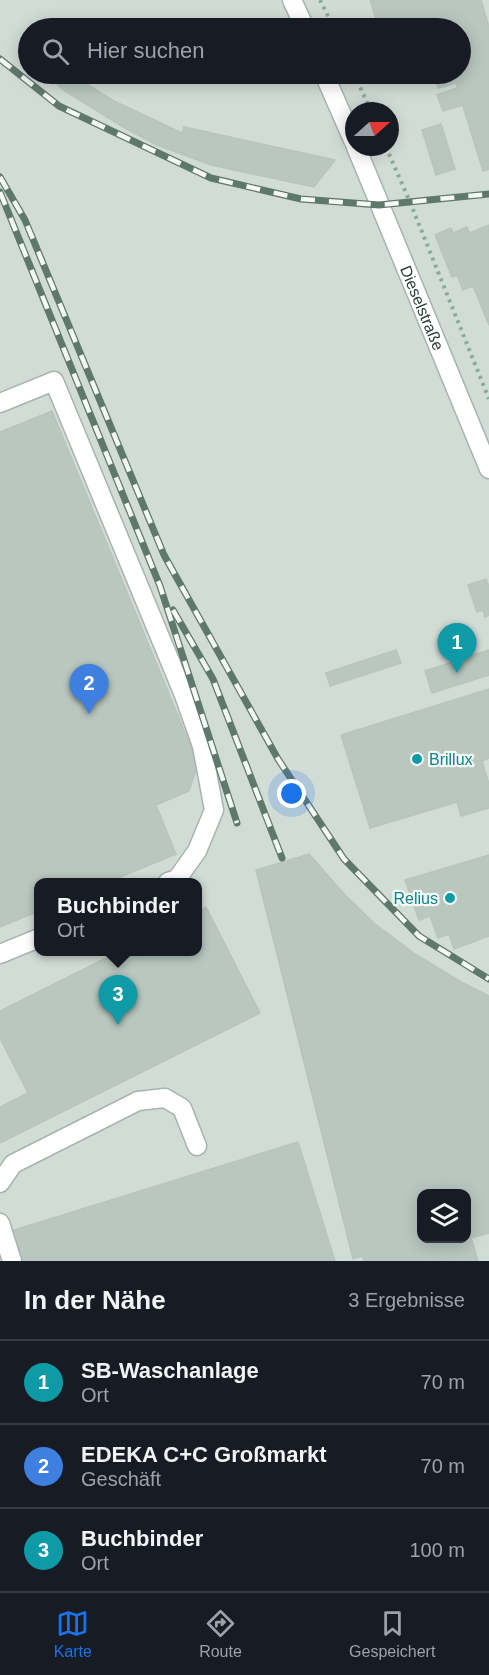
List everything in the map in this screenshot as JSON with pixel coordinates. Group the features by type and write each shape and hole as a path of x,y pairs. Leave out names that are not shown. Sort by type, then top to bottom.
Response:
{"street":[{"path":"292,0 300,18"},
{"path":"328,84 345,122"},
{"name":"Dieselstraße","path":"360,156 489,469"},
{"path":"0,403 54,381 184,695 202,746 214,810 197,850 178,878"},
{"path":"0,954 34,940"},
{"path":"0,1183 13,1164 138,1101 165,1098 182,1108 197,1146"},
{"path":"0,1223 12,1261"}],"path":[{"path":"320,0 329,18"},
{"path":"358,84 366,102"},
{"path":"390,156 489,399"}],"shaded area":[{"path":"0,0 489,0 489,1261 0,1261"}],"building":[{"path":"370,0 481,0 489,27 489,169 483,171 456,84 471,84 471,18 376,18"},
{"path":"57,84 87,84 112,100 182,133 184,127 335,160 314,187 211,165 157,145"},
{"path":"437,84 452,84 438,88"},
{"path":"457,88 463,105 443,111 437,95"},
{"path":"441,124 455,169 436,175 422,130"},
{"path":"489,225 489,325 473,286 463,290 457,275 452,277 435,235 451,228 453,233 467,227 469,233"},
{"path":"52,411 198,764 189,791 156,805 176,854 118,878 34,878 34,913 0,927 0,432"},
{"path":"486,579 489,587 489,615 485,617 483,610 477,612 468,585"},
{"path":"396,650 401,663 330,686 326,673"},
{"path":"489,650 489,675 432,693 425,671"},
{"name":"Brillux","path":"489,689 489,758 482,761 489,784 489,808 461,816 457,802 370,828 341,735"},
{"path":"309,854 345,895 374,923 415,954 489,996 489,1233 471,1238 478,1261 364,1261 362,1256 353,1259 256,870"},
{"name":"Relius","path":"489,855 489,936 454,949 449,934 438,938 430,916 419,920 405,880"},
{"path":"206,907 260,1013 0,1143 0,1107 28,1093 0,1038 0,1011 110,956 202,956 202,910"},
{"path":"298,1142 335,1261 17,1261 8,1232"}],"railway":[{"path":"0,59 18,73"},
{"path":"31,84 59,106 211,178 301,199 379,205 489,194"},
{"path":"0,177 25,220 164,555 278,759 344,859 419,936 489,979"},
{"path":"0,192 160,586 237,823"},
{"path":"173,610 213,679 282,858"}],"place":[{"name":"SB-Waschanlage","path":"457,673"},
{"name":"EDEKA C+C Großmarkt","path":"89,714"},
{"name":"Brillux","path":"417,759"},
{"name":"Relius","path":"450,898"},
{"name":"Buchbinder","path":"118,1025"}]}
